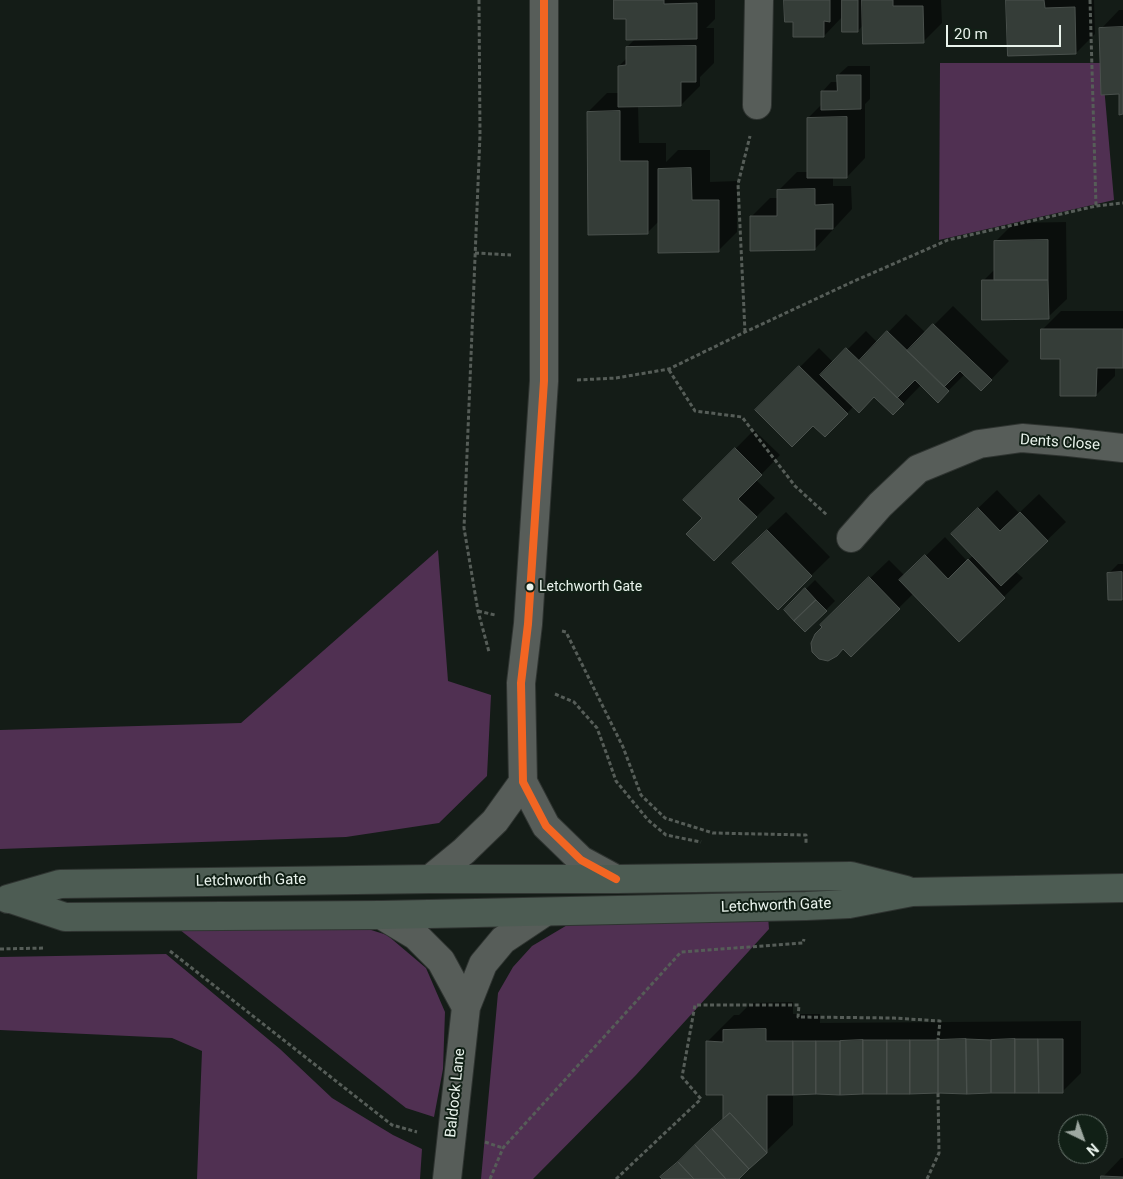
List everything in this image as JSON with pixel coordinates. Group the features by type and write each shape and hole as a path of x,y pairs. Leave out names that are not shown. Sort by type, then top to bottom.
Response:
{"main road":[{"name":"Letchworth Gate","path":"5,900 60,884 430,879 851,876 912,892"},
{"name":"Letchworth Gate","path":"5,900 65,916 381,915 832,905 849,904 912,892 1123,888"}],"street":[{"path":"544,0 544,382 528,624 521,683 523,782 546,826 581,860 616,879"},
{"path":"757,105 759,0"},
{"name":"Dents Close","path":"851,538 880,505 918,469 979,444 1022,438 1123,448"},
{"path":"430,879 464,851 495,820 523,782"},
{"name":"Baldock Lane","path":"446,1179 466,1007 482,964 503,940 545,912"},
{"path":"381,915 416,936 441,961 466,1007"}],"path":[{"path":"479,0 480,135 464,528 478,611 496,616"},
{"path":"1090,0 1096,206"},
{"path":"745,332 738,184 757,105"},
{"path":"544,382 616,378 669,370 852,282 948,240 1096,206 1123,203"},
{"path":"669,370 695,411 742,417 795,486 851,538"},
{"path":"558,630 566,632 623,747 641,794 665,818 713,833 806,835"},
{"path":"550,692 574,702 597,728 616,781 648,820 666,835 705,843"},
{"path":"490,1179 503,1148 681,952 803,943"},
{"path":"164,946 392,1125 422,1134"},
{"path":"0,949 48,948"},
{"path":"618,1178 701,1099 682,1077 695,1005 799,1005 798,1017 894,1018 940,1021 938,1040"},
{"path":"927,1179 939,1153 938,1093"},
{"path":"477,1139 503,1148"}],"shaded area":[{"path":"940,63 1102,63 1114,200 939,240"},
{"path":"438,550 448,681 491,695 487,776 439,823 346,837 0,849 0,730 241,723"},
{"path":"768,916 769,929 636,1075 533,1179 481,1179 498,993 513,967 532,946 569,924"},
{"path":"349,923 387,935 426,968 445,1012 443,1069 434,1117 406,1108 175,926"},
{"path":"166,954 280,1049 332,1098 393,1135 422,1149 420,1179 197,1179 202,1051 172,1038 0,1030 0,957"}],"building":[{"path":"614,0 664,0 664,4 697,3 697,39 626,40 626,19 614,19"},
{"path":"784,0 830,0 830,22 824,21 824,37 793,37 793,22 785,22"},
{"path":"842,0 858,0 858,32 842,32"},
{"path":"862,0 893,0 893,6 923,6 924,43 863,44"},
{"path":"1006,0 1044,0 1045,8 1075,7 1076,54 1008,56"},
{"path":"1123,27 1123,114 1119,115 1119,94 1101,95 1099,28"},
{"path":"696,46 696,82 681,82 681,106 618,107 618,66 626,65 626,47"},
{"path":"837,75 861,75 861,109 821,110 821,91 837,91"},
{"path":"620,111 620,161 648,161 648,234 588,235 587,112"},
{"path":"847,117 847,178 807,178 807,118"},
{"path":"691,168 692,200 719,200 719,252 658,253 658,169"},
{"path":"815,189 815,205 833,204 833,229 815,229 815,250 750,251 750,216 777,216 777,190"},
{"path":"1048,240 1048,280 994,280 994,241"},
{"path":"982,280 1048,280 1049,319 982,320"},
{"path":"933,324 992,380 981,391 960,371 944,387 907,351"},
{"path":"1041,329 1123,329 1123,368 1097,368 1096,396 1060,396 1060,359 1041,359"},
{"path":"887,331 949,391 938,403 915,380 897,398 859,361"},
{"path":"846,348 904,404 893,415 874,397 859,413 820,375"},
{"path":"799,366 848,414 825,437 813,426 792,447 755,410"},
{"path":"735,448 762,475 738,499 757,517 714,561 686,534 702,518 683,500"},
{"path":"978,508 1000,531 1020,512 1048,541 1001,586 951,534"},
{"path":"767,530 812,576 778,610 732,563"},
{"path":"925,555 948,579 968,559 1005,598 959,642 899,580"},
{"path":"1122,572 1122,600 1108,600 1107,573"},
{"path":"869,577 900,609 851,657 843,649 837,656 828,661 819,659 812,652 811,643 815,634 822,627 820,625"},
{"path":"805,588 816,600 794,621 784,610"},
{"path":"816,600 827,611 805,632 794,621"},
{"path":"766,1029 766,1041 793,1041 793,1095 767,1095 767,1153 730,1113 723,1119 723,1095 706,1095 706,1041 723,1042 723,1030"},
{"path":"966,1039 991,1040 991,1093 967,1094"},
{"path":"966,1039 967,1094 938,1093 938,1040"},
{"path":"1015,1039 1038,1039 1039,1093 1015,1093"},
{"path":"1015,1039 1015,1093 991,1093 991,1040"},
{"path":"1038,1039 1063,1039 1063,1093 1039,1093"},
{"path":"863,1040 887,1040 887,1094 863,1094"},
{"path":"863,1040 863,1094 840,1095 840,1041"},
{"path":"887,1040 910,1040 910,1094 887,1094"},
{"path":"910,1040 938,1040 938,1093 910,1094"},
{"path":"793,1041 816,1041 816,1094 793,1095"},
{"path":"816,1041 840,1041 840,1095 816,1094"},
{"path":"730,1113 767,1153 749,1169 712,1129"},
{"path":"712,1129 749,1169 739,1179 726,1179 695,1145"},
{"path":"695,1145 726,1179 694,1179 678,1162"},
{"path":"678,1162 694,1179 662,1179 660,1177"},
{"path":"1101,1176 1123,1177 1123,1179 1101,1179"}],"transit line":[{"path":"544,0 544,381 528,624 521,683 523,782 546,826 581,860 616,879"}],"place":[{"name":"Letchworth Gate","path":"530,587"}]}
